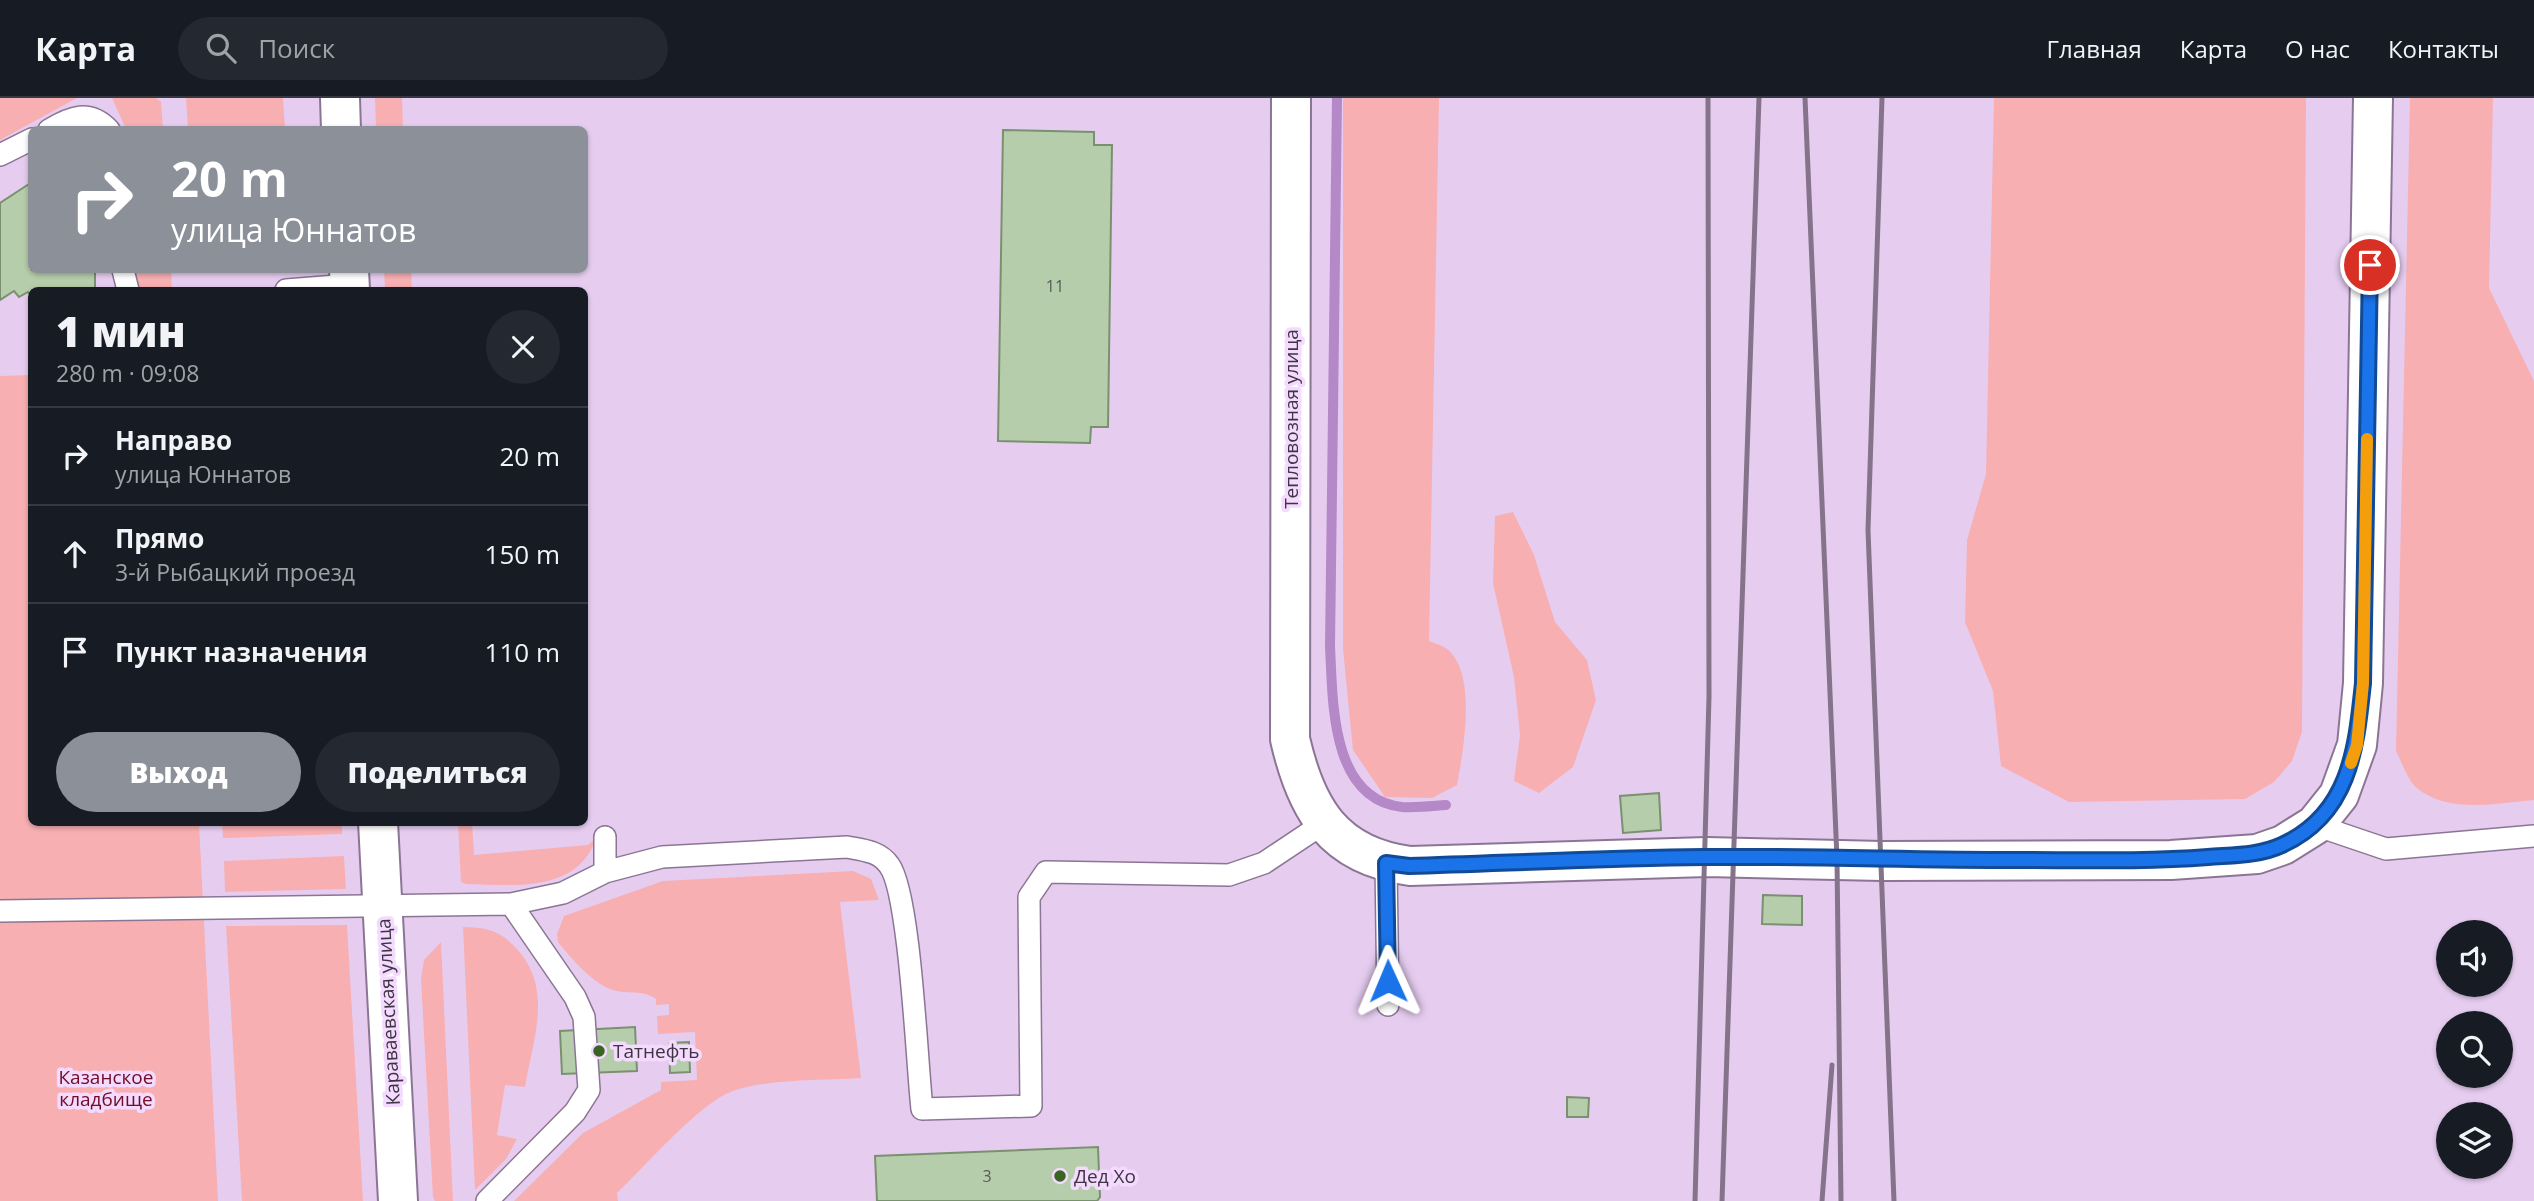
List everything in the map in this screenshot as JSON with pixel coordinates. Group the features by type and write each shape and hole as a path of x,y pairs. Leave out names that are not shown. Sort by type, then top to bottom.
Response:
{"street":[{"path":"340,98 341,126"},
{"name":"Тепловозная улица","path":"1291,98 1290,739 1306,795 1324,823 1363,855 1386,863"},
{"path":"1386,863 1409,866 1707,857 1882,861 2171,860 2257,854 2283,845 2315,825 2339,795 2357,745 2363,683 2373,98"},
{"name":"Караваевская улица","path":"377,826 398,1201"}],"lane":[{"path":"57,126 80,115 98,119 105,126"},
{"path":"0,155 28,141"},
{"path":"310,287 349,282"},
{"path":"0,911 511,904 563,893 605,873 662,857 847,847 876,853 890,866 902,899 922,1109 1031,1107 1029,897 1046,872 1229,875 1264,863 1324,823"},
{"path":"2315,825 2386,849 2534,836"},
{"path":"605,837 605,873"},
{"path":"1386,863 1388,1005"},
{"path":"487,1201 576,1112 589,1090 584,1017 575,997 511,904"}],"green space":[{"path":"0,98 77,98 0,140"},
{"path":"112,98 156,98 161,102 163,126 125,126"},
{"path":"186,98 283,98 285,126 188,126"},
{"path":"375,98 402,98 403,126 376,126"},
{"path":"1343,98 1439,98 1429,641 1444,647 1455,658 1462,673 1466,712 1457,785 1432,798 1385,797 1353,750 1343,649"},
{"path":"1994,98 2306,98 2302,732 2292,761 2274,782 2245,799 2069,802 2001,766 1993,691 1965,622 1967,540 1986,474"},
{"path":"2410,98 2493,98 2489,288 2534,381 2534,800 2474,805 2444,802 2414,786 2396,751"},
{"path":"134,273 171,273 172,287 135,287"},
{"path":"384,273 411,273 412,287 385,287"},
{"name":"Казанское кладбище","path":"28,375 28,826 199,826 218,1201 0,1201 0,376"},
{"path":"1513,512 1534,555 1555,622 1587,660 1596,700 1573,767 1539,793 1514,781 1520,735 1514,677 1493,583 1495,516"},
{"path":"222,826 342,826 342,834 223,838"},
{"path":"458,826 472,826 474,855 588,845 597,837 588,855 575,869 560,877 524,885 461,882"},
{"path":"344,856 346,889 225,892 224,861"},
{"path":"853,871 871,879 879,900 840,902 861,1078 764,1084 733,1091 719,1098 704,1108 617,1193 618,1201 514,1201 583,1133 661,1090 661,1082 697,1080 695,1032 658,1034 657,1016 669,1015 669,1004 656,1005 656,999 646,994 613,990 590,977 558,942 557,934 564,916 663,881"},
{"path":"347,925 363,1201 242,1201 226,926"},
{"path":"463,927 492,931 510,942 528,963 538,997 536,1032 525,1087 505,1085 497,1135 517,1139 506,1159 475,1190"},
{"path":"441,942 453,1201 435,1201 433,1197 421,979 424,960"}],"building":[{"path":"1003,130 1094,132 1094,145 1112,145 1108,427 1091,427 1090,443 998,441"},
{"path":"28,185 28,273 95,273 95,287 28,287 28,292 19,297 14,291 0,300 0,203"},
{"path":"1659,793 1661,830 1623,833 1620,796"},
{"path":"1763,895 1802,896 1802,925 1762,924"},
{"name":"Татнефть","path":"635,1027 637,1071 562,1074 560,1031"},
{"path":"689,1042 690,1072 670,1073 669,1043"},
{"path":"1567,1097 1589,1098 1588,1117 1567,1117"},
{"path":"1098,1147 1100,1197 1097,1201 877,1201 875,1156"}],"waterway":[{"path":"1337,98 1330,647 1335,719 1348,767 1361,786 1378,800 1402,807 1446,805"}],"railway":[{"path":"1695,1201 1709,697 1708,98"},
{"path":"1722,1201 1759,98"},
{"path":"1805,98 1837,859 1841,1201"},
{"path":"1882,98 1868,530 1894,1201"},
{"path":"1822,1201 1832,1065"}],"slow traffic":[{"path":"2351,763 2357,745 2363,683 2367,439"}],"place":[{"name":"Татнефть","path":"599,1051"},
{"name":"Дед Хо","path":"1060,1176"}],"route":[{"path":"1388,981 1386,863 1409,866 1707,857 1882,861 2171,860 2257,854 2283,845 2315,825 2339,795 2357,745 2363,683 2370,265"}]}
